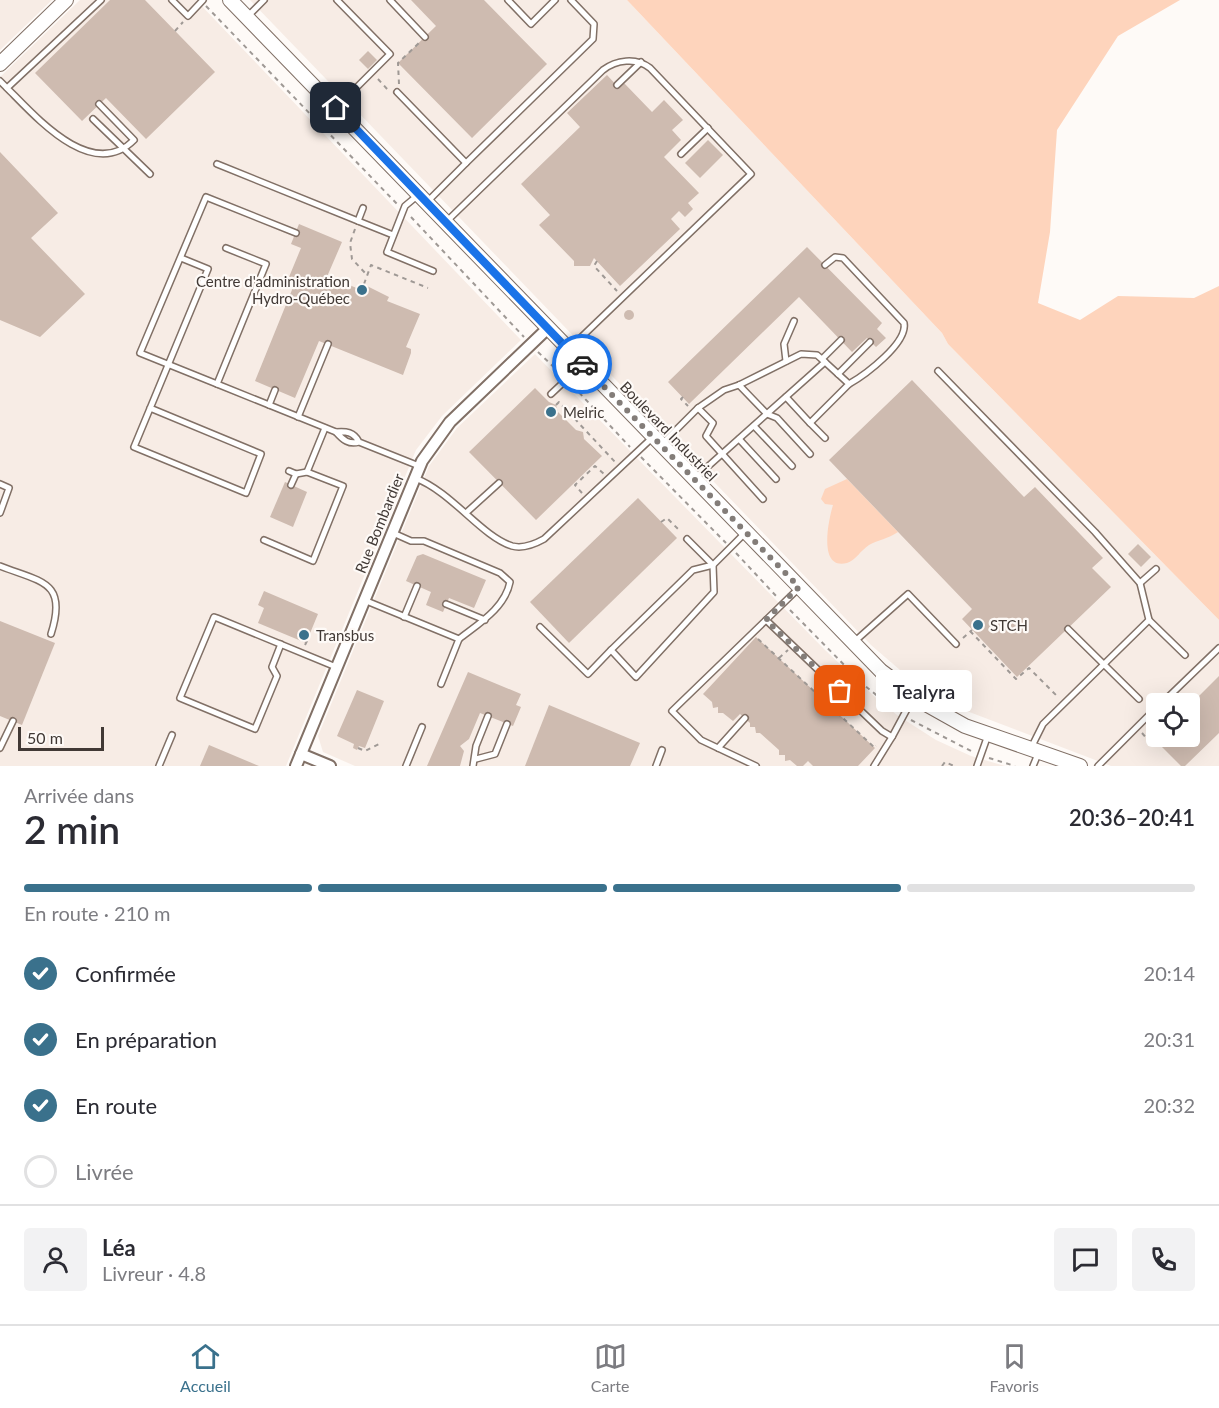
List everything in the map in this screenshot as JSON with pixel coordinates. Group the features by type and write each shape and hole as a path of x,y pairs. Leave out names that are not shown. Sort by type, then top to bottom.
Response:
{"street":[{"path":"0,64 66,0"},
{"name":"Boulevard Industriel","path":"230,0 881,671 946,716 988,735 1080,766"},
{"name":"Rue Bombardier","path":"296,766 419,466 450,422 548,329"},
{"path":"301,754 330,766"}],"lane":[{"path":"7,88 101,0"},
{"path":"172,0 188,16 203,0"},
{"path":"246,18 264,0"},
{"path":"336,108 390,54 338,0"},
{"path":"390,0 425,37"},
{"path":"508,0 531,24 555,0"},
{"path":"433,271 387,252 405,206 423,198 466,163 593,39 594,24 571,0"},
{"path":"617,85 641,62"},
{"path":"446,222 603,70 615,63 641,62 650,68 708,128 751,174 568,349"},
{"path":"0,81 46,127 78,147 101,154 114,154 124,150 134,140 99,104"},
{"path":"397,92 466,163"},
{"path":"93,119 150,174"},
{"path":"681,154 708,128"},
{"path":"217,164 393,235"},
{"path":"296,233 206,197 140,353 336,432 346,431 356,435 359,442 419,466"},
{"path":"358,221 363,208"},
{"path":"217,384 266,264 226,248"},
{"path":"810,423 849,384 865,375 903,338 906,329 893,309 843,258 835,257 825,265"},
{"path":"150,408 261,454 246,493 134,447 150,408 208,268 180,258"},
{"path":"786,360 784,344 794,321"},
{"path":"693,479 786,397 824,361 841,340"},
{"path":"838,374 870,342"},
{"path":"298,417 328,344"},
{"path":"414,478 432,486 498,539 512,546 534,544 657,441 724,390 739,386 801,354 817,355 849,384"},
{"path":"551,394 583,364"},
{"path":"938,371 1095,532 1140,583 1149,620 1185,655"},
{"path":"739,386 767,414 777,418 810,454"},
{"path":"269,405 275,390"},
{"path":"786,397 825,438"},
{"path":"698,408 713,423 706,436 763,499"},
{"path":"754,426 792,466"},
{"path":"308,472 326,428"},
{"path":"739,439 776,479"},
{"path":"264,540 313,561 343,486 308,472 296,474 289,471"},
{"path":"291,485 296,474"},
{"path":"467,512 499,483"},
{"path":"0,484 9,488 0,513"},
{"path":"392,532 411,541 424,541 507,578 510,582 498,606 485,620 459,639 441,684"},
{"path":"540,627 588,674 693,570 713,565 745,533"},
{"path":"611,650 636,677 714,592 713,565 685,537"},
{"path":"0,566 43,583 53,591 57,606 51,634"},
{"path":"1140,583 1156,569"},
{"path":"404,617 417,586"},
{"path":"756,766 697,737 672,711 799,587"},
{"path":"853,644 908,594 957,644"},
{"path":"364,600 459,639"},
{"path":"446,604 485,620"},
{"path":"282,644 272,667 277,676 255,729 180,698 214,617 282,644 336,667"},
{"path":"766,620 892,737"},
{"path":"1033,766 1034,751 1043,724 1149,620"},
{"path":"1068,629 1139,699"},
{"path":"1172,693 1219,648"},
{"path":"874,766 914,696"},
{"path":"473,766 476,759 476,746 488,716"},
{"path":"718,748 745,718"},
{"path":"1098,766 1146,718"},
{"path":"0,748 13,721"},
{"path":"476,759 495,754 507,724"},
{"path":"406,766 422,727"},
{"path":"159,766 172,735"},
{"path":"977,766 988,735"},
{"path":"656,766 662,750"}],"path":[{"path":"207,8 398,204"},
{"path":"175,31 188,16"},
{"path":"397,92 398,63 425,37"},
{"path":"377,78 389,91"},
{"path":"410,217 523,335"},
{"path":"355,228 350,243 352,259 354,265 367,275"},
{"path":"597,261 594,266 623,297"},
{"path":"364,284 371,265 428,288"},
{"path":"539,353 562,374"},
{"path":"574,387 632,449"},
{"path":"683,397 681,399 688,406"},
{"path":"556,405 559,402 611,457"},
{"path":"644,459 723,540"},
{"path":"574,485 595,466 599,469"},
{"path":"662,522 667,518 685,537"},
{"path":"737,555 778,597"},
{"path":"790,610 864,685 896,711"},
{"path":"964,637 971,630 1016,679 1029,668 1058,697"},
{"path":"305,646 309,637"},
{"path":"756,637 875,748"},
{"path":"779,658 792,646"},
{"path":"911,720 972,752"},
{"path":"358,748 365,751 381,743"},
{"path":"987,757 1015,766"},
{"path":"942,766 945,762 954,766"}],"shaded area":[{"path":"0,0 52,0 0,50"},
{"path":"80,0 196,0 521,340 442,416 416,450 286,766 0,766 0,77"},
{"path":"250,0 627,0 942,333 948,344 1219,620 1219,766 1111,766 944,701 900,670 871,645"},
{"path":"627,0 1180,0 1118,36 1057,130 1050,232 1038,303 1080,320 1118,296 1194,298 1219,286 1219,620 948,344 942,333"},
{"path":"535,354 825,650 875,697 897,715 936,740 971,756 1005,766 355,766 323,752 318,736 429,466 457,428"},
{"path":"847,479 898,532 869,545 850,562 838,563 828,552 827,542 833,505 825,504 821,499 825,489"}],"building":[{"path":"110,0 145,0 215,72 146,139 106,98 82,121 35,73"},
{"path":"411,0 484,0 547,64 472,138 398,63 436,26"},
{"path":"368,51 377,60 368,69 359,60"},
{"path":"607,75 619,88 624,83 652,112 664,100 683,120 672,130 681,140 664,157 699,193 688,203 693,209 685,217 679,211 671,219 680,229 620,286 594,258 590,266 574,266 574,261 539,225 550,215 521,184 580,127 567,113"},
{"path":"708,140 723,155 700,178 685,163"},
{"path":"0,152 58,213 31,238 85,294 40,337 0,320"},
{"path":"299,224 342,242 326,279 341,286 342,282 359,289 361,283 389,297 387,301 420,314 406,347 411,349 411,353 403,375 319,341 295,398 255,381 296,280 289,277 301,248 291,244"},
{"path":"807,247 882,323 877,329 886,338 876,347 867,338 852,352 799,297 689,404 668,382"},
{"path":"629,310 633,311 633,319 629,320 625,319 624,315 625,311"},
{"path":"912,380 1024,497 1035,487 1103,558 1092,568 1111,587 1017,677 962,619 972,609 829,460"},
{"path":"535,388 549,402 556,405 558,412 576,430 583,432 584,439 602,456 536,520 469,452"},
{"path":"285,482 307,492 293,527 270,517"},
{"path":"638,498 677,538 569,643 530,602"},
{"path":"1138,544 1151,557 1141,567 1128,554"},
{"path":"423,554 486,580 474,608 449,598 443,612 426,605 431,592 406,581 417,556"},
{"path":"264,591 318,614 306,643 258,623 264,608 258,605"},
{"path":"0,621 55,643 22,725 0,716"},
{"path":"756,637 875,748 858,766 813,766 808,761 803,766 797,766 790,760 785,761 785,755 779,755 779,750 760,733 756,733 755,727 750,727 750,723 740,714 733,721 723,713 718,713 718,707 713,708 712,702 703,694"},
{"path":"468,672 521,694 516,705 521,707 513,726 480,713 469,739 460,746 464,751 460,766 427,766"},
{"path":"1219,676 1219,733 1185,766 1181,766 1162,747 1200,747 1200,695"},
{"path":"357,690 384,701 365,748 359,746 357,750 353,748 354,744 337,736"},
{"path":"549,705 640,743 630,766 525,766"},
{"path":"209,745 259,766 200,766"}],"way so far":[{"path":"582,364 799,587 766,620 840,691"}],"place":[{"name":"Centre d'administration Hydro-Québec","path":"362,290"},
{"name":"Melric","path":"551,412"},
{"name":"STCH","path":"978,625"},
{"name":"Transbus","path":"304,635"},
{"name":"Tealyra","path":"840,691"}],"route":[{"path":"336,108 582,364"}]}
